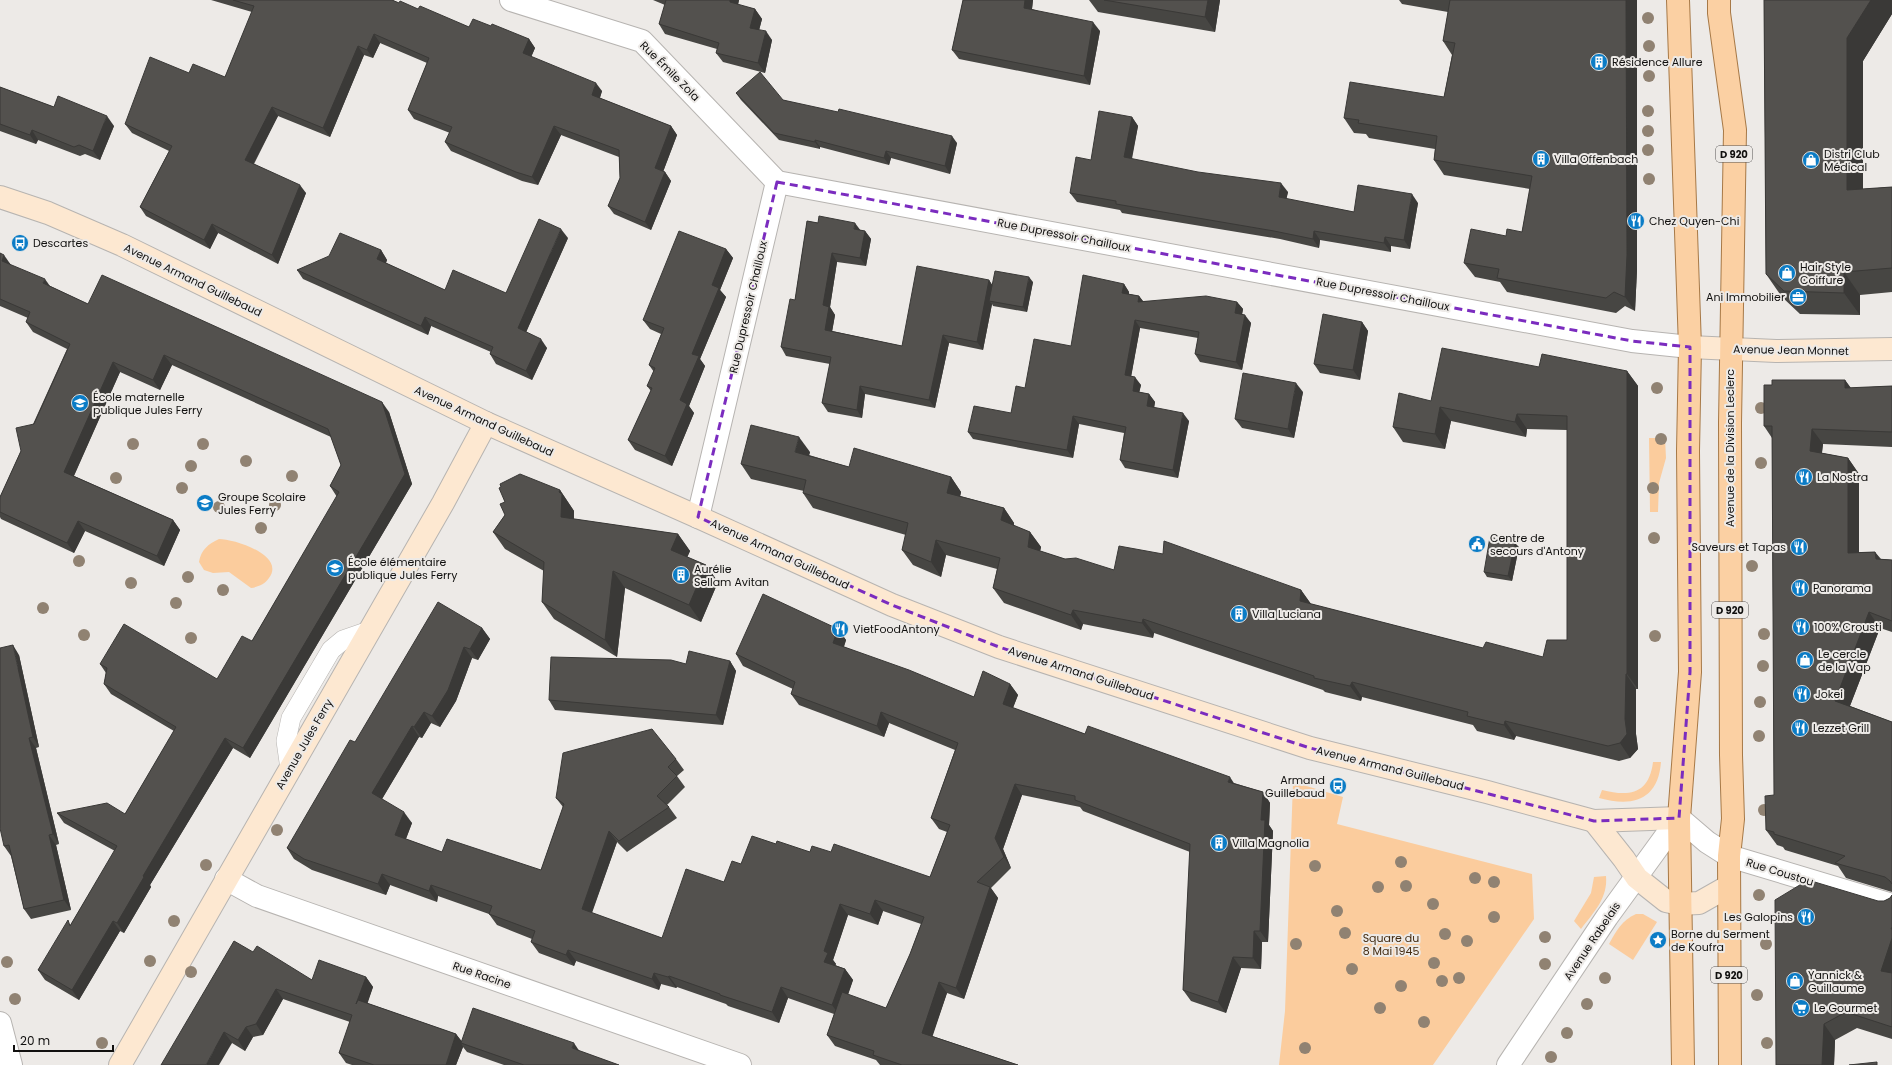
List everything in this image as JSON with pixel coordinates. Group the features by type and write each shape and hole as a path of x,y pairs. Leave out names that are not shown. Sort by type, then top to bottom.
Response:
{"main road":[{"path":"1678,0 1690,347 1688,451 1690,672 1679,818 1683,1065"},
{"name":"Avenue de la Division Leclerc","path":"1719,0 1719,13 1735,130 1731,349 1731,747 1733,819 1729,856 1730,1065"}],"street":[{"name":"Rue Émile Zola","path":"511,0 642,41 778,182"},
{"name":"Rue Dupressoir Chailloux","path":"698,516 778,182 1624,339 1690,347"},
{"name":"Avenue Armand Guillebaud","path":"0,197 48,213 122,245 486,423 698,516 892,605 999,647 1310,748 1487,792 1594,822 1679,818"},
{"name":"Avenue Jean Monnet","path":"1690,347 1776,351 1892,349"},
{"name":"Avenue Jules Ferry","path":"120,1065 443,503 486,423"},
{"name":"Rue Coustou","path":"1679,818 1707,842 1729,856 1892,905"},
{"name":"Avenue Rabelais","path":"1508,1065 1607,917 1637,878 1679,818"},
{"path":"1594,822 1624,859 1637,878 1666,901 1680,904 1699,903 1729,886"},
{"name":"Rue Racine","path":"226,879 264,898 740,1065"},
{"path":"0,1023 11,1065"}],"highlighted area":[{"path":"777,182 1632,341 1690,347 1690,672 1679,818 1594,821 1310,748 999,647 892,605 698,517"}],"green space":[{"path":"1649,438 1665,438 1666,458 1659,483 1658,512 1650,512"},
{"path":"219,539 246,545 265,556 270,562 272,570 269,578 261,585 251,588 229,572 213,573 204,570 199,562 201,554 208,545"},
{"path":"1653,762 1661,762 1659,775 1655,785 1649,793 1632,801 1622,802 1599,798 1602,790 1629,793 1642,787 1651,773"},
{"name":"Square du 8 Mai 1945","path":"1293,782 1343,797 1337,824 1532,874 1534,919 1433,1065 1279,1065 1285,1011"},
{"path":"1606,876 1605,891 1602,898 1595,911 1581,929 1574,921 1591,893 1594,877"},
{"path":"1643,914 1657,922 1633,960 1609,944 1623,923 1631,916"}],"building":[{"path":"233,0 392,0 399,3 400,1 418,9 420,6 469,27 473,19 491,26 492,24 529,39 523,53 596,83 592,95 671,126 655,168 665,172 645,222 608,206 620,178 619,150 554,126 532,177 516,172 445,142 452,127 408,110 429,58 374,34 367,50 358,46 323,128 272,107 245,160 300,185 272,255 212,224 204,240 140,207 172,146 125,124 150,57 189,73 193,64 225,77 254,6"},
{"path":"666,0 730,0 730,2 755,9 750,28 766,31 758,63 716,53 719,43 659,24"},
{"path":"963,0 1025,0 1024,8 1093,22 1084,76 952,50"},
{"path":"1104,0 1208,0 1205,17"},
{"path":"1450,0 1626,0 1627,255 1625,297 1614,292 1606,298 1497,278 1499,269 1464,263 1471,229 1506,236 1507,229 1522,232 1532,176 1434,160 1437,136 1358,123 1359,120 1344,118 1350,82 1444,97 1455,43 1443,41"},
{"path":"1764,0 1871,0 1847,38 1847,190 1892,187 1892,268 1844,272 1844,293 1784,291 1766,274"},
{"path":"760,72 783,100 838,112 839,109 952,136 945,166 886,151 884,158 815,140 815,142 774,133 736,93"},
{"path":"0,87 54,107 58,96 107,116 93,151 79,145 74,147 32,130 30,135 0,124"},
{"path":"1099,111 1132,117 1124,157 1198,172 1281,183 1279,197 1354,212 1358,185 1412,194 1404,240 1385,237 1384,243 1314,231 1313,239 1116,204 1116,201 1070,193 1076,157 1091,160"},
{"path":"819,216 855,223 854,229 865,231 860,258 832,253 823,305 829,307 825,330 902,346 917,266 989,280 977,342 943,335 929,400 860,386 857,410 822,403 831,357 781,347 790,299 795,300 807,221 818,223"},
{"path":"539,219 561,229 518,328 541,339 526,371 490,354 493,347 425,317 421,326 297,270 329,256 340,233 381,250 377,259 445,290 453,270 506,293"},
{"path":"679,231 726,249 712,285 719,288 692,354 699,356 680,400 687,404 665,456 628,440 652,388 647,386 655,368 649,365 664,328 643,320"},
{"path":"0,253 4,255 2,261 45,279 43,283 88,304 102,275 382,402 405,474 243,748 225,738 143,876 144,877 117,923 113,921 72,990 38,970 68,920 70,926 117,846 57,813 107,803 125,814 176,727 104,684 107,668 100,664 124,624 217,679 242,636 252,641 339,492 330,486 341,465 328,429 164,355 153,380 113,362 64,472 173,520 157,556 78,521 67,543 0,512 0,497 21,451 16,428 34,424 70,344 26,322 30,312 0,299"},
{"path":"995,271 1029,277 1023,307 989,301"},
{"path":"1083,275 1124,284 1122,293 1139,296 1138,302 1206,296 1237,302 1235,313 1245,315 1236,362 1195,354 1199,332 1135,320 1125,375 1135,377 1133,391 1149,394 1147,406 1183,413 1173,470 1120,460 1126,427 1073,416 1067,450 968,432 974,406 1011,413 1016,386 1025,388 1034,339 1071,346"},
{"path":"1323,314 1362,322 1353,370 1314,364"},
{"path":"1442,348 1539,367 1542,354 1627,371 1627,674 1625,719 1627,734 1620,743 1608,746 1505,721 1504,725 1467,716 1468,712 1352,682 1350,686 1314,678 1314,676 1143,619 1142,623 1073,610 1071,615 993,588 1000,558 936,540 931,562 902,550 908,523 803,493 806,480 741,464 751,425 799,437 795,452 849,467 854,448 951,477 947,493 1004,508 1001,520 1030,532 1028,547 1065,559 1076,558 1114,570 1119,546 1163,554 1164,541 1301,590 1300,601 1483,648 1486,642 1543,657 1547,640 1567,640 1567,416 1517,414 1515,422 1440,407 1435,434 1393,427 1399,393 1431,401"},
{"path":"1243,373 1296,383 1288,429 1235,419"},
{"path":"1772,380 1845,380 1845,388 1892,386 1892,432 1812,429 1810,451 1848,458 1848,553 1875,552 1876,559 1892,560 1892,621 1869,612 1835,701 1892,722 1892,884 1885,877 1835,863 1845,856 1774,834 1774,832 1766,830 1765,796 1774,795 1772,426 1764,426 1764,385 1772,385"},
{"path":"520,474 560,490 559,492 562,494 561,517 678,534 671,550 706,565 689,605 613,571 605,640 542,602 544,562 493,532 505,515 500,504 505,502 499,488 501,487 500,484"},
{"path":"1490,537 1515,543 1508,576 1484,572"},
{"path":"763,594 838,629 833,643 909,670 974,697 983,671 1010,684 1003,704 1085,734 1088,726 1230,777 1228,782 1263,792 1261,820 1265,820 1260,931 1254,931 1253,958 1233,957 1218,1002 1183,990 1190,844 1075,800 1075,796 1015,784 995,838 1004,857 977,882 990,887 956,988 939,982 922,1033 1018,1065 902,1065 873,1055 874,1051 827,1035 842,992 886,1008 910,954 924,917 875,900 870,914 840,904 824,951 828,953 824,962 845,969 832,1005 781,987 772,1012 669,976 654,973 652,979 568,950 566,955 531,942 535,931 489,914 492,906 431,885 429,891 382,874 378,884 304,859 287,848 350,740 355,742 438,602 482,628 470,649 464,647 448,690 432,716 424,712 414,727 412,726 372,793 404,812 395,835 442,852 447,839 541,870 564,804 556,798 563,753 652,729 676,759 668,767 677,776 657,796 669,807 619,841 609,831 582,909 662,938 686,869 724,882 732,861 741,864 752,836 776,844 777,841 810,852 812,846 831,852 834,844 930,877 950,825 931,818 958,743 881,712 877,726 791,694 795,682 736,654"},
{"path":"13,645 33,737 29,738 53,834 49,835 64,900 24,909 9,845 4,846 0,828 0,648"},
{"path":"689,651 730,661 716,715 549,700 551,657 671,660 686,664"},
{"path":"1808,880 1878,901 1884,901 1892,895 1892,938 1881,971 1892,973 1892,1027 1846,1012 1824,1024 1822,1065 1776,1065 1775,900"},
{"path":"234,941 253,952 257,946 312,980 319,960 366,977 356,1004 358,1000 456,1034 446,1065 374,1065 339,1053 352,1015 276,989 256,1024 246,1027 238,1040 224,1032 206,1065 161,1065"},
{"path":"473,1008 574,1043 572,1048 619,1065 524,1065 461,1043"},
{"path":"1877,1062 1877,1065 1849,1065"}],"place":[{"name":"Résidence Allure","path":"1599,62"},
{"name":"Villa Offenbach","path":"1541,159"},
{"name":"Distri Club Médical","path":"1811,160"},
{"name":"Chez Quyen-Chi","path":"1636,221"},
{"name":"Descartes","path":"20,243"},
{"name":"Hair Style Coiffure","path":"1787,273"},
{"name":"Ani Immobilier","path":"1798,297"},
{"name":"École maternelle publique Jules Ferry","path":"80,403"},
{"name":"La Nostra","path":"1804,477"},
{"name":"Groupe Scolaire Jules Ferry","path":"205,503"},
{"name":"Centre de secours d'Antony","path":"1477,544"},
{"name":"Saveurs et Tapas","path":"1799,547"},
{"name":"École élémentaire publique Jules Ferry","path":"335,568"},
{"name":"Aurélie Sellam Avitan","path":"681,575"},
{"name":"Panorama","path":"1800,588"},
{"name":"Villa Luciana","path":"1239,614"},
{"name":"100% Crousti","path":"1801,627"},
{"name":"VietFoodAntony","path":"840,629"},
{"name":"Le cercle de la Vap","path":"1805,660"},
{"name":"Jokei","path":"1802,694"},
{"name":"Lezzet Grill","path":"1800,728"},
{"name":"Armand Guillebaud","path":"1338,786"},
{"name":"Villa Magnolia","path":"1219,843"},
{"name":"Les Galopins","path":"1806,917"},
{"name":"Borne du Serment de Koufra","path":"1658,940"},
{"name":"Yannick & Guillaume","path":"1795,981"},
{"name":"Le Gourmet","path":"1801,1008"}]}
